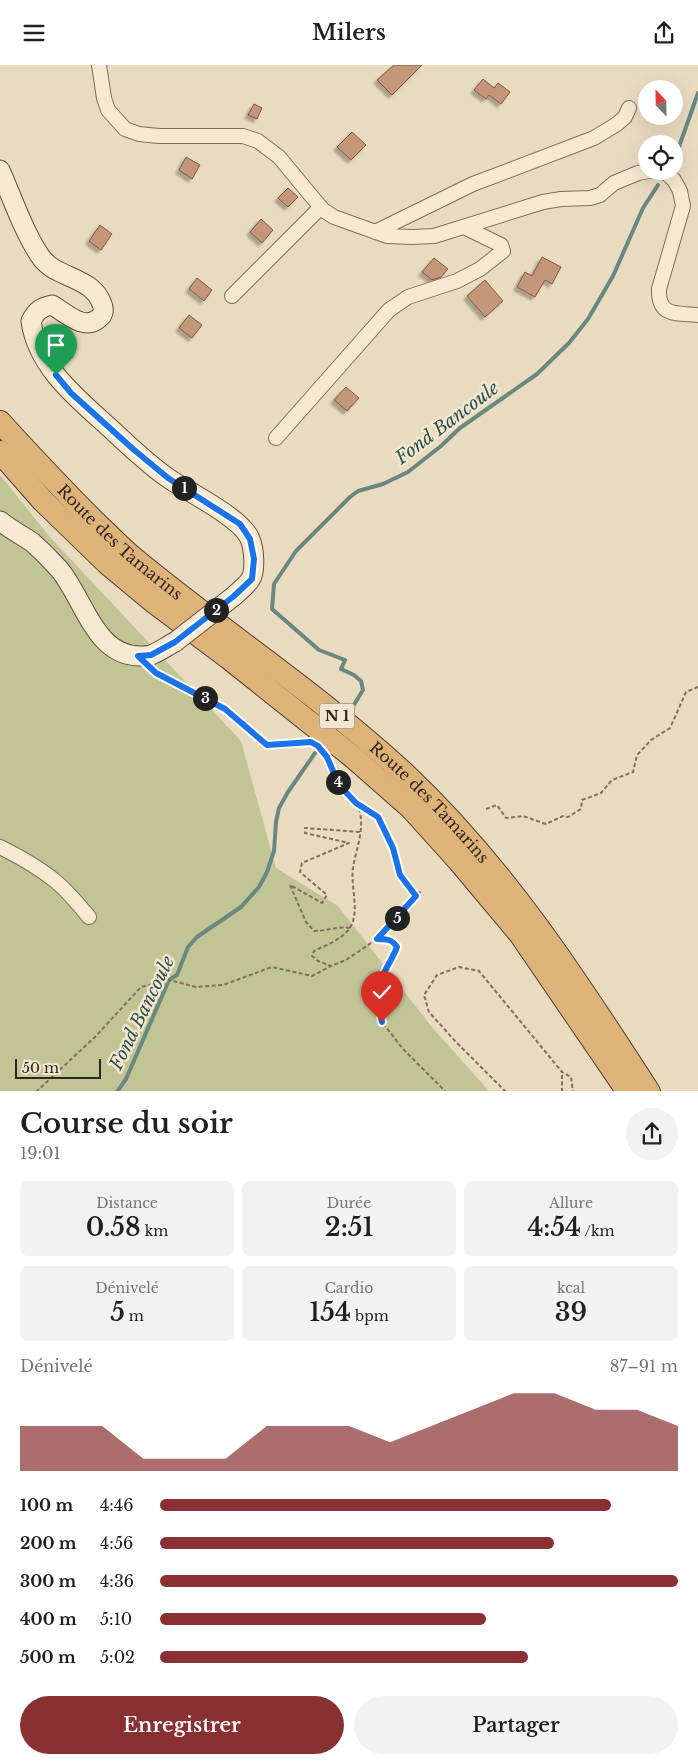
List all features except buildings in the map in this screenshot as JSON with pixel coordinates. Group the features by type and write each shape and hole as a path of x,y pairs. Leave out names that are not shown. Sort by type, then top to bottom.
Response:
{"highway":[{"name":"Route des Tamarins","path":"0,422 56,483 129,555 183,599 243,642 361,735 406,775 446,816 488,863 529,915 618,1060 628,1091"},
{"name":"Route des Tamarins","path":"0,452 43,501 108,564 155,603 238,665 354,757 411,808 520,933 618,1060 649,1091"}],"main road":[{"path":"0,170 36,250 45,262 57,271 84,283 92,289 104,307 103,314 99,319 85,323 77,321 52,305 41,307 31,321 36,341 43,355 71,393 133,449 168,478 240,524 250,539 254,559 252,579 234,596 175,642 151,655 128,656 107,644 91,622 60,570 32,542 10,530 0,521"}],"street":[{"path":"99,65 104,98 108,110 125,129 139,134 159,136 228,135 243,136 258,141 269,147 279,157 320,207 334,217 387,236 434,236 543,202 590,198 600,195 614,183 638,173"},
{"path":"374,232 473,184 594,138 618,124 625,117 629,107"},
{"path":"674,180 680,191 683,206 658,298 661,306 666,311 698,315"},
{"path":"232,296 320,207"},
{"path":"276,438 397,303 408,297 457,281 501,255 503,251 501,245 464,227"},
{"path":"0,847 13,853 53,879 67,891 89,917"}],"path":[{"path":"138,656 156,673 225,709 267,745 311,742"},
{"path":"486,809 497,805 506,818 523,816 526,819 546,824 563,816 568,817 581,809 582,799 601,793 612,780 633,772 637,755 651,740 670,728 686,692 698,687"},
{"path":"327,757 339,785 356,803 378,817 393,848 400,875 416,896"},
{"path":"331,966 318,961 312,956 314,951 340,937 350,928 355,914 352,888 353,868 359,849 360,832 360,815 356,803"},
{"path":"350,928 341,927 329,931 314,931 306,922 290,885 322,903 327,895 300,872 302,863 349,843 306,833 305,828 360,832"},
{"path":"36,1091 94,1037 142,987 169,980 196,987 223,985 272,967 312,976 346,960 377,939 422,890"},
{"path":"377,939 388,939 394,942 397,947 393,959 382,978 378,1001 382,1022 403,1049 446,1091"},
{"path":"506,1091 456,1043 429,1012 424,995 437,975 460,967 480,971 562,1072 570,1077 573,1091"},
{"path":"562,1072 562,1091"}],"green space":[{"path":"0,475 49,536 241,741 276,868 338,906 431,1026 489,1091 0,1091"}],"waterway":[{"name":"Fond Bancoule","path":"683,136 698,93"},
{"name":"Fond Bancoule","path":"352,708 363,690 361,681 354,675 341,669 345,660 319,650 272,609 274,584 296,551 350,497 358,491 383,484 408,472 460,428 537,374 569,343 588,319 613,276 643,208 658,185"},
{"name":"Fond Bancoule","path":"118,1091 126,1079 169,980 177,975 188,947 197,937 241,907 259,887 267,872 274,851 279,808 315,753"}],"route":[{"path":"56,375 71,393 133,449 168,478 240,524 250,539 254,559 252,579 234,596 175,642 151,655 138,656 156,673 225,709 267,745 311,742 318,746 327,757 339,785 356,803 378,817 393,848 400,875 416,896 377,939 388,939 394,942 397,947 393,959 382,978 378,1001 382,1022"}]}
